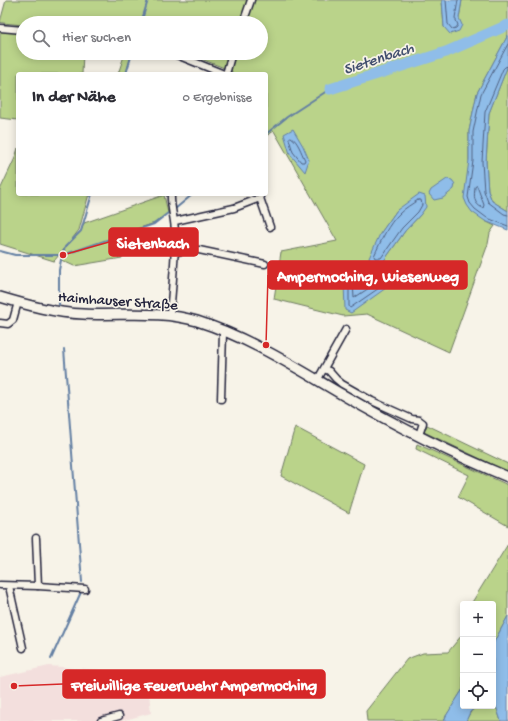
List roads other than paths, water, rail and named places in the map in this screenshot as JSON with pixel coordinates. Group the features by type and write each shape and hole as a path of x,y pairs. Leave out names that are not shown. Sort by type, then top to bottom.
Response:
{"main road":[{"name":"Haimhauser Straße","path":"0,297 49,310 83,314 170,315 225,330 274,353 344,395 419,435 508,477"}],"street":[{"path":"245,16 251,0"},
{"path":"0,28 16,29"},
{"path":"190,60 220,72"},
{"path":"226,72 230,60"},
{"path":"170,315 175,221 172,196"},
{"path":"175,221 234,208 259,196 270,227"},
{"path":"174,253 186,250 199,250 264,264"},
{"path":"0,323 8,324 13,320 18,302"},
{"path":"318,379 346,329"},
{"path":"221,399 222,333 225,330"},
{"path":"324,369 329,371 342,384 372,401 412,419 419,420 423,423 419,435"},
{"path":"36,538 38,586"},
{"path":"0,585 85,589"},
{"path":"9,586 23,648"},
{"path":"101,721 119,716"}],"water":[{"path":"442,0 462,0 459,18 462,25 459,31 450,34 444,27"},
{"path":"508,35 508,65 489,113 486,162 488,191 492,201 508,211 508,230 485,221 472,212 464,198 469,160 469,131 477,93"},
{"path":"293,129 309,160 305,172 290,154 284,134"},
{"path":"447,179 452,180 455,184 454,189 443,198 434,200 429,194 431,190"},
{"path":"419,194 425,196 426,207 405,231 383,262 373,263 369,258 380,234 397,210"},
{"path":"363,264 378,269 382,272 387,278 388,283 386,288 351,313 345,310 345,276"},
{"path":"508,616 508,721 501,721 496,706 496,638"},
{"path":"460,694 460,709 474,709 470,712 466,721 444,721"}],"waterway":[{"path":"143,16 148,0"},
{"name":"Sietenbach","path":"330,89 446,52 508,25"},
{"path":"127,72 130,60"},
{"name":"Sietenbach","path":"268,132 287,117 330,89"},
{"path":"59,305 59,270 61,260 65,247 81,231 91,196"},
{"name":"Sietenbach","path":"175,209 191,196"},
{"name":"Sietenbach","path":"0,251 15,255 63,255 154,224 168,213"},
{"path":"64,349 82,582"},
{"path":"51,659 81,592"}],"place":[{"name":"Sietenbach","path":"63,255"},
{"name":"Ampermoching, Wiesenweg","path":"266,345"},
{"name":"Freiwillige Feuerwehr Ampermoching","path":"14,686"}]}
